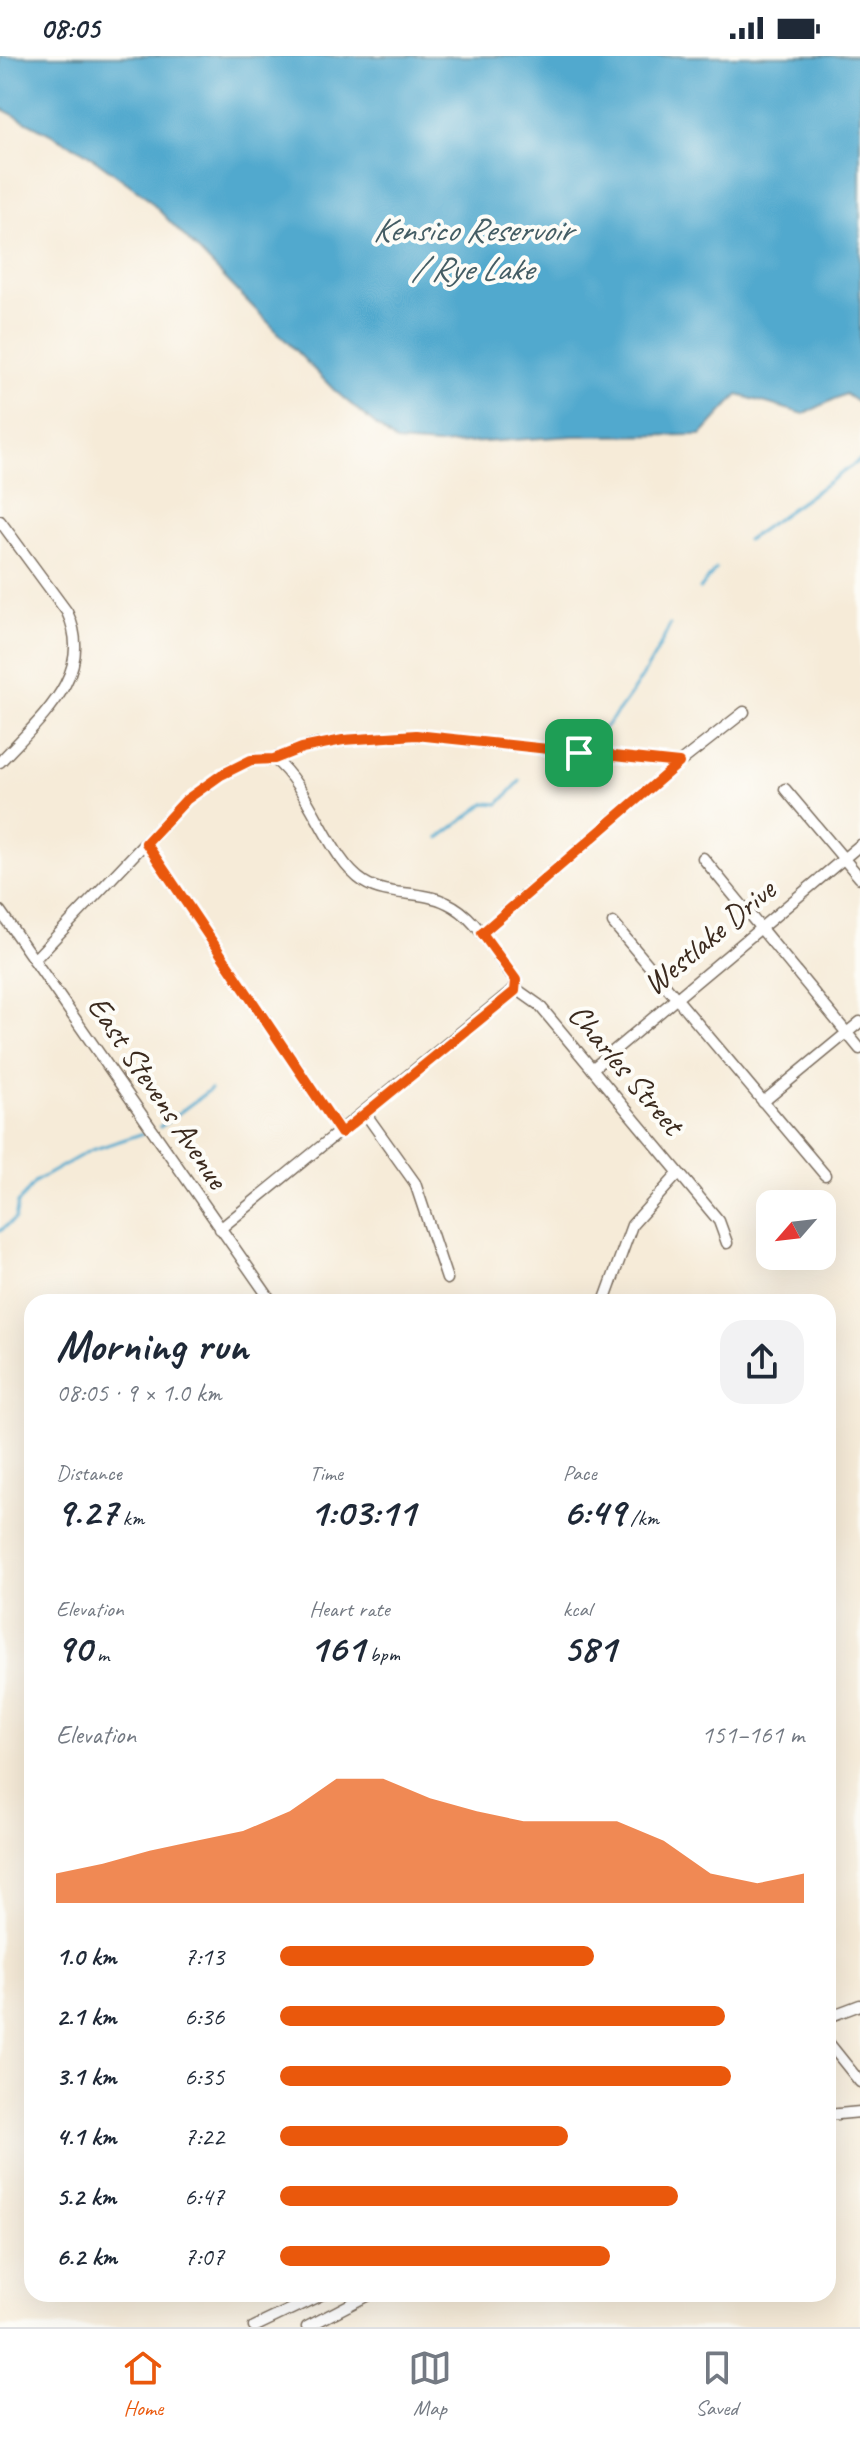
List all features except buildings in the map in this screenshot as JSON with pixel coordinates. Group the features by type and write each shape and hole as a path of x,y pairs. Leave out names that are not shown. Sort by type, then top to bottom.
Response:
{"street":[{"path":"0,521 67,612 74,626 76,647 71,675 60,696 0,762"},
{"path":"482,933 679,763 744,712"},
{"path":"34,960 186,800 207,784 251,760 274,759 302,748 343,740 416,735 679,763"},
{"name":"Charles Street","path":"274,759 307,800 349,868 364,882 445,901 482,933 516,980 515,988 539,1005 719,1221 727,1243"},
{"path":"785,789 860,878"},
{"path":"146,843 341,1133"},
{"name":"Westlake Drive","path":"592,1069 860,845"},
{"path":"703,858 860,1049"},
{"name":"East Stevens Avenue","path":"0,911 266,1294"},
{"path":"613,923 825,1175"},
{"path":"220,1229 515,988"},
{"path":"763,1102 860,1022"},
{"path":"365,1113 415,1183 447,1279"},
{"path":"607,1294 632,1225 678,1174"},
{"path":"836,2014 860,2005"},
{"path":"836,2052 860,2082"},
{"path":"836,2114 860,2112"},
{"path":"254,2327 306,2302"},
{"path":"307,2327 355,2302"}],"water":[{"name":"Kensico Reservoir / Rye Lake","path":"0,56 860,56 860,404 845,394 804,414 738,395 701,435 573,436 438,445 396,442 334,390 144,195 83,151 0,108"}],"waterway":[{"path":"747,540 860,460"},
{"path":"700,589 716,569"},
{"path":"595,737 637,685 670,625"},
{"path":"439,838 486,803 499,804 520,781"},
{"path":"160,1127 211,1089"},
{"path":"0,1231 15,1219 18,1203 36,1181 89,1151 144,1133"}],"route":[{"path":"416,735 579,753 679,763 482,933 489,947 516,980 515,991 341,1133 294,1058 146,843 186,800 221,775 251,760 264,757 274,759 318,744 416,735"}]}
